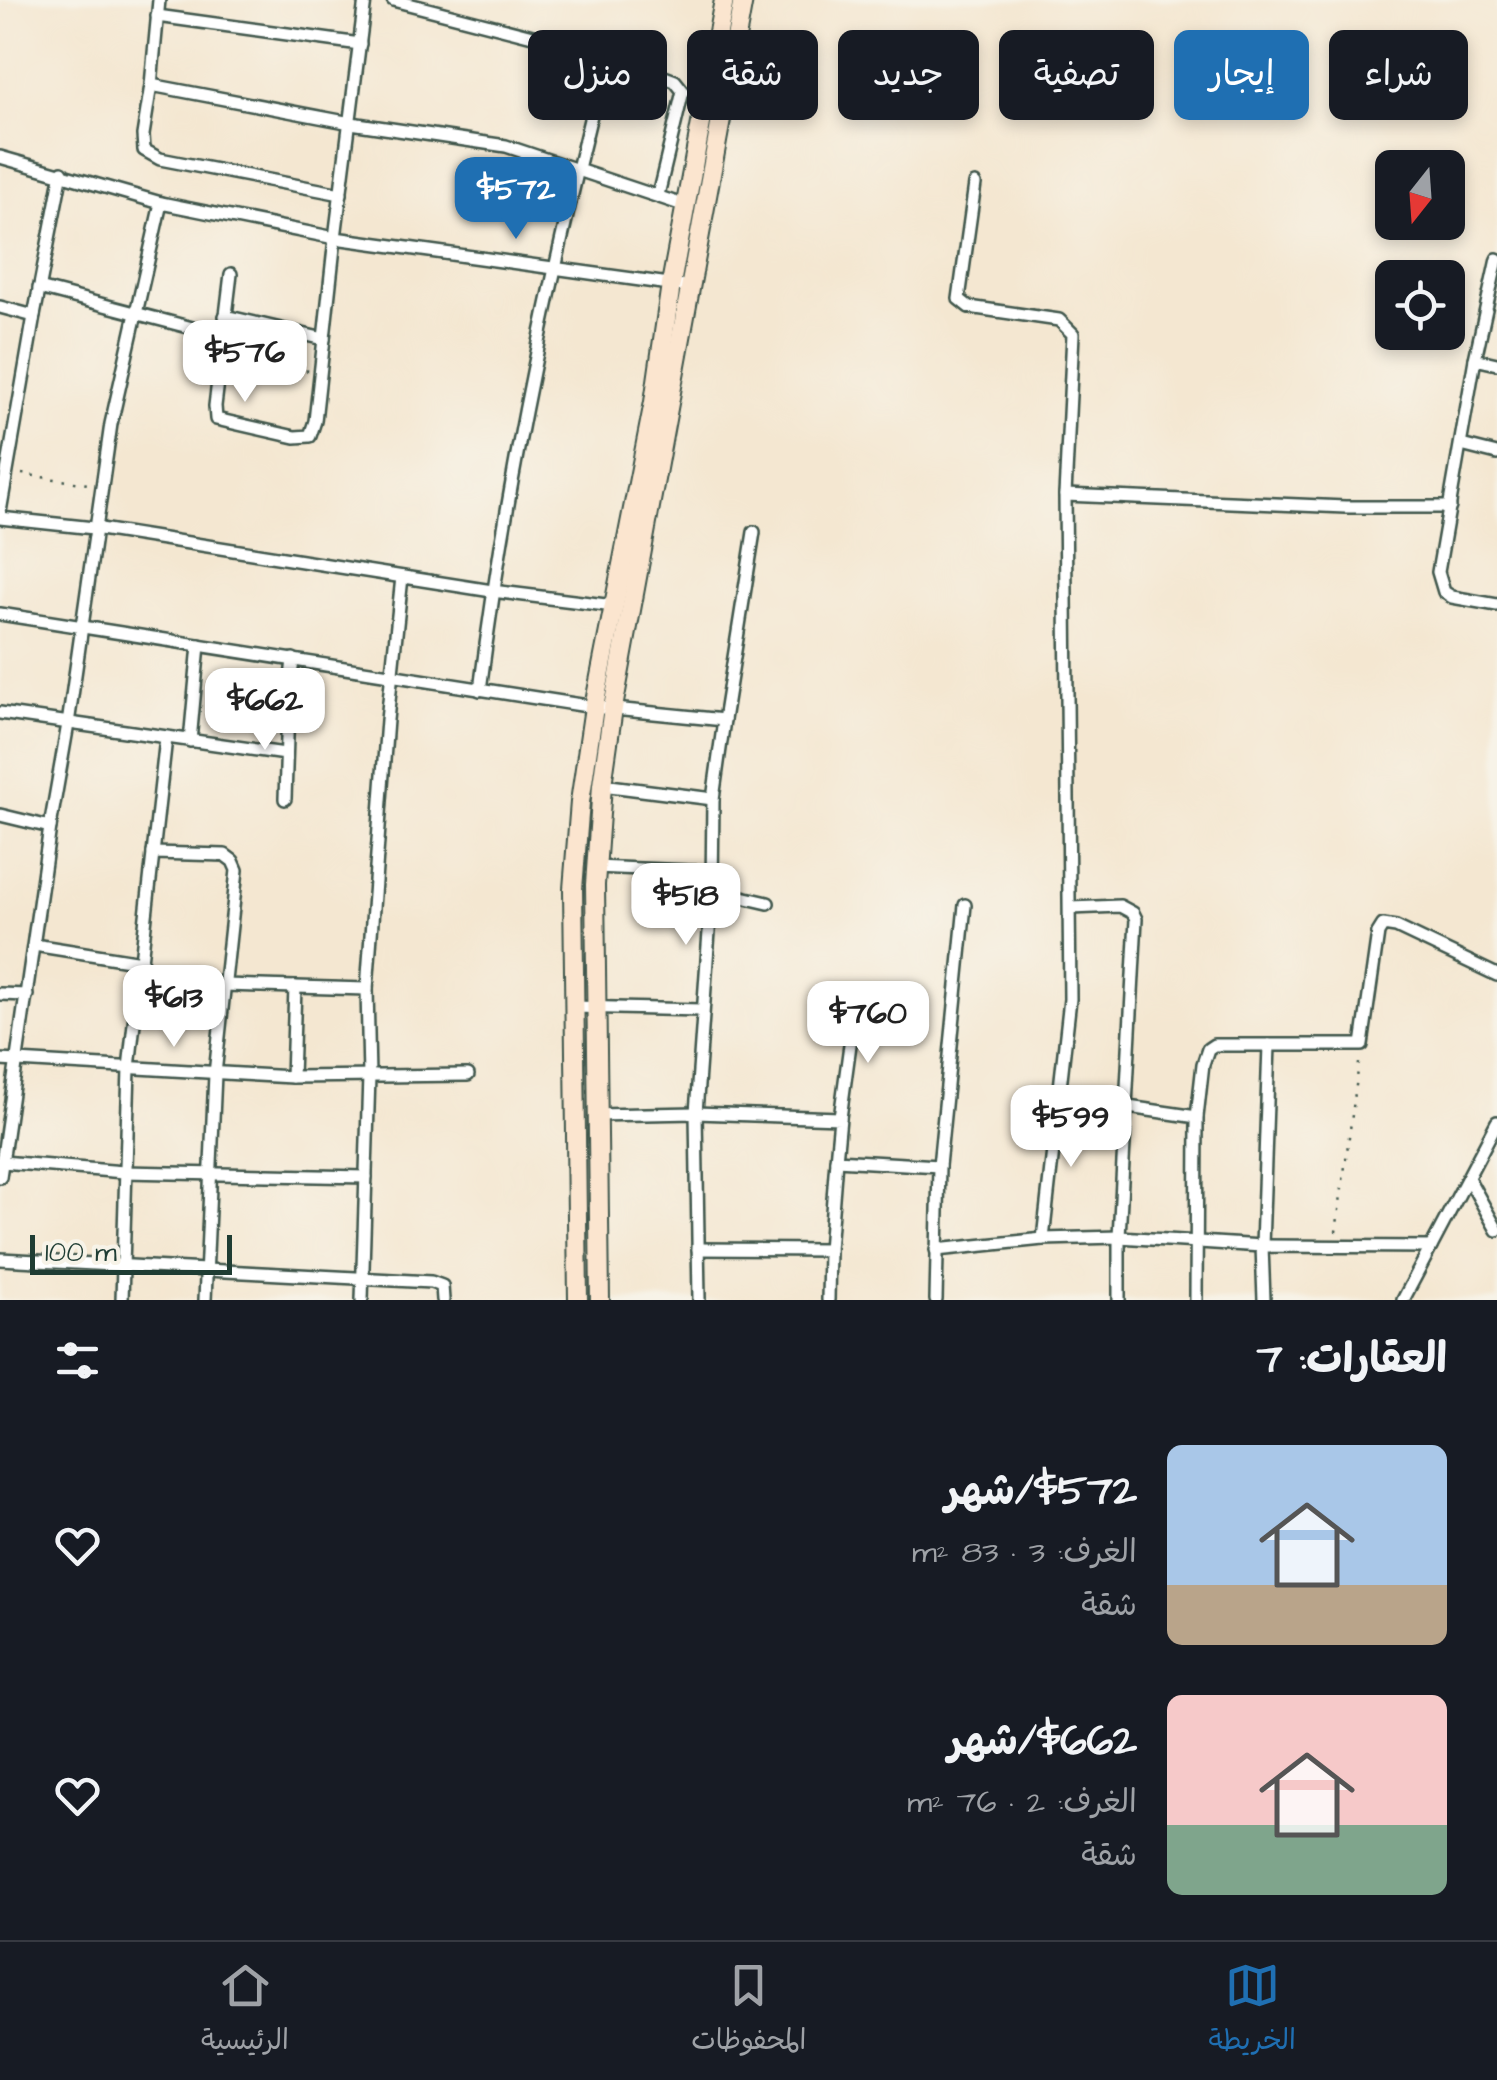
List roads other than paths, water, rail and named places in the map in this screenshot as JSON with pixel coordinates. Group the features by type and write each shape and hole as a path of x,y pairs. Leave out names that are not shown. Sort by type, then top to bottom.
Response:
{"main road":[{"path":"600,1300 594,1008 595,868 603,707 614,606 724,0"},
{"path":"578,1300 573,889 580,802 691,287 743,0"}],"street":[{"path":"159,0 144,150 341,194"},
{"path":"231,274 216,418 304,438 313,432 365,0"},
{"path":"393,0 528,35"},
{"path":"157,16 360,44"},
{"path":"658,195 683,92 667,79"},
{"path":"151,85 506,146 686,206"},
{"path":"480,690 492,591 553,268 590,120"},
{"path":"0,157 161,203 335,238 691,287"},
{"path":"62,172 0,515 492,591 614,606"},
{"path":"975,184 959,299 970,307 1059,320 1074,334 1065,496 1070,999 1042,1239"},
{"path":"0,1176 110,424 161,203"},
{"path":"1497,259 1475,359 1438,572 1439,583 1452,598 1497,606"},
{"path":"40,288 223,336"},
{"path":"0,306 34,316"},
{"path":"226,316 324,339"},
{"path":"1475,359 1497,364"},
{"path":"1462,446 1497,454"},
{"path":"1065,496 1450,507"},
{"path":"699,1300 696,1113 712,890 713,799 754,532"},
{"path":"362,1300 367,989 402,576"},
{"path":"0,614 480,690 724,720"},
{"path":"190,741 199,645"},
{"path":"285,799 293,659"},
{"path":"0,713 285,754"},
{"path":"122,1300 130,1068 166,738"},
{"path":"602,785 713,799"},
{"path":"0,815 50,827"},
{"path":"154,853 220,854 235,864 237,886 215,1074 205,1300"},
{"path":"595,868 711,872"},
{"path":"712,890 768,903"},
{"path":"936,1300 939,1166 965,905"},
{"path":"1071,908 1120,906 1136,919 1119,1237 1120,1300"},
{"path":"1196,1300 1197,1117 1208,1049 1362,1045 1378,933 1383,925 1396,926 1497,975"},
{"path":"34,945 141,962"},
{"path":"224,985 367,989"},
{"path":"292,1076 295,987"},
{"path":"0,994 27,995"},
{"path":"573,1007 701,1010"},
{"path":"828,1300 836,1160 855,1008"},
{"path":"1264,1300 1262,1246 1269,1045"},
{"path":"0,1060 215,1074 468,1076"},
{"path":"1058,1097 1197,1117"},
{"path":"596,1115 696,1113 840,1118"},
{"path":"1406,1298 1497,1122"},
{"path":"836,1160 939,1166"},
{"path":"2,1162 124,1172 366,1177"},
{"path":"1468,1178 1497,1230"},
{"path":"936,1250 1042,1239 1119,1237 1262,1246 1431,1247"},
{"path":"698,1249 830,1250"},
{"path":"0,1259 438,1283 444,1290 443,1300"}]}
